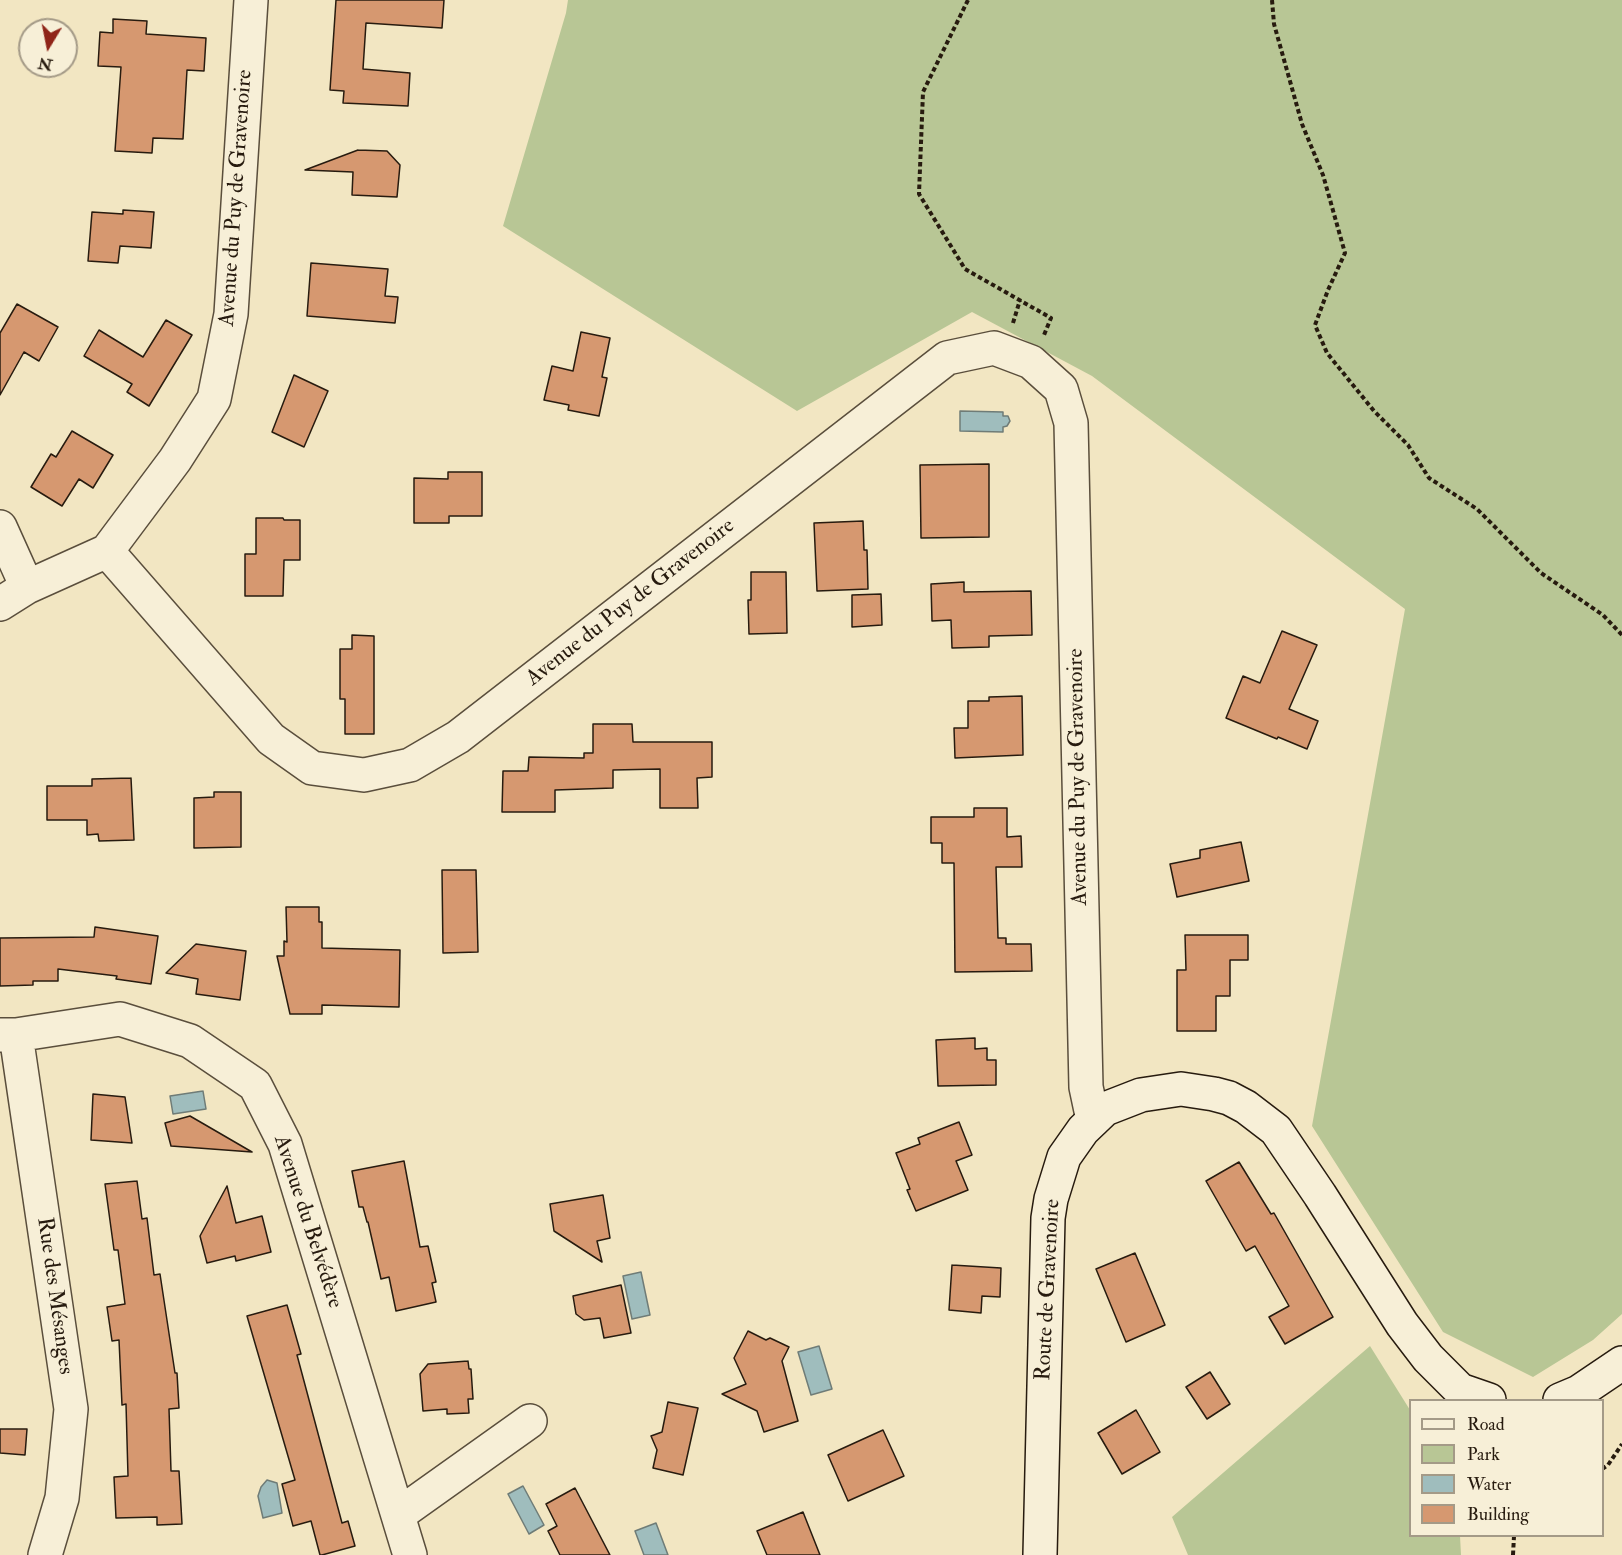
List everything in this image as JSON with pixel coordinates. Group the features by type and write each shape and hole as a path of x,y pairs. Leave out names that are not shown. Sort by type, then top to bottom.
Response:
{"street":[{"name":"Avenue du Puy de Gravenoire","path":"251,0 231,314 214,399 175,460 107,551 271,739 312,768 364,775 410,765 458,737 947,358 994,348 1033,363 1061,389 1071,423 1086,1087 1093,1120"},
{"path":"0,527 27,587"},
{"path":"0,604 27,587 107,551"},
{"name":"Avenue du Belvédère","path":"8,1035 120,1020 190,1041 255,1086 285,1143 410,1555"},
{"name":"Rue des Mésanges","path":"8,1035 71,1409 62,1498 45,1555"},
{"name":"Route de Gravenoire","path":"1040,1555 1048,1218 1057,1174 1064,1157 1093,1120 1105,1109 1141,1095 1181,1089 1222,1096 1246,1107 1276,1130 1402,1324 1428,1358 1460,1389 1484,1399"},
{"path":"1564,1399 1579,1392 1622,1362"},
{"path":"398,1515 531,1421"}],"path":[{"path":"968,0 923,92 919,194 965,269 1051,318 1033,363"},
{"path":"1272,0 1274,24 1302,124 1323,176 1345,253 1315,325 1328,352 1374,411 1408,445 1429,478 1477,509 1541,573 1603,615 1622,635"},
{"path":"1604,1468 1622,1444"},
{"path":"1513,1555 1514,1537"}],"green space":[{"path":"568,0 1622,0 1622,1314 1593,1340 1533,1377 1443,1332 1312,1126 1405,609 1092,376 972,312 797,411 503,226"},
{"path":"1370,1346 1409,1408 1409,1537 1460,1537 1461,1555 1188,1555 1172,1517"}],"water":[{"path":"960,411 1003,412 1003,416 1008,416 1010,421 1007,426 1003,427 1003,432 960,431"},
{"path":"203,1091 206,1109 173,1114 170,1096"},
{"path":"641,1272 650,1315 632,1319 623,1276"},
{"path":"819,1346 832,1389 811,1395 798,1352"},
{"path":"267,1480 277,1483 282,1513 263,1518 258,1496"},
{"path":"523,1486 544,1525 529,1534 508,1494"},
{"path":"656,1523 668,1555 644,1555 635,1531"}],"building":[{"path":"336,0 444,0 442,28 366,23 363,69 410,73 408,106 343,103 344,91 330,90"},
{"path":"113,19 147,21 146,34 206,38 204,71 187,70 183,139 153,138 152,153 115,151 121,67 98,66 100,32 113,33"},
{"path":"358,150 387,151 400,165 397,197 352,195 353,172 305,170"},
{"path":"123,210 154,212 151,248 120,246 118,263 88,261 92,212 123,214"},
{"path":"311,263 388,269 385,296 398,297 395,323 307,316"},
{"path":"17,304 58,327 39,361 24,352 0,395 0,333"},
{"path":"166,320 192,335 149,406 127,392 132,384 84,356 99,330 143,357"},
{"path":"581,332 610,338 602,377 607,378 599,416 568,410 569,405 544,400 552,366 573,371"},
{"path":"294,375 328,391 304,447 272,432"},
{"path":"72,431 113,455 93,488 79,479 62,506 31,487 51,454 56,457"},
{"path":"989,464 989,537 921,538 920,465"},
{"path":"448,472 482,472 482,516 449,516 449,523 414,523 414,478 448,479"},
{"path":"256,518 300,520 300,560 284,560 283,596 245,596 245,554 256,554"},
{"path":"863,521 864,550 867,550 868,589 817,591 814,523"},
{"path":"751,572 786,572 787,633 749,634 748,600 751,600"},
{"path":"964,582 964,592 1031,591 1032,635 989,636 989,647 952,648 951,620 932,621 931,584"},
{"path":"881,594 882,625 852,627 852,595"},
{"path":"1282,631 1317,645 1289,709 1318,721 1307,749 1226,718 1243,676 1260,683"},
{"path":"352,635 374,636 374,734 345,734 345,699 340,699 340,649 352,649"},
{"path":"1022,696 1023,755 955,758 954,728 968,728 968,701 989,701 989,697"},
{"path":"593,724 632,724 633,742 712,742 712,777 697,778 698,808 660,808 660,769 613,770 613,788 555,790 555,812 502,812 503,771 528,771 529,757 584,758 584,753 593,753"},
{"path":"131,778 134,840 99,841 98,834 87,835 87,820 47,820 47,786 92,786 92,779"},
{"path":"214,792 241,792 241,847 194,848 194,798 214,797"},
{"path":"974,808 1007,808 1007,837 1021,836 1022,867 996,867 998,938 1006,938 1006,944 1031,944 1032,971 955,972 954,863 942,863 942,843 931,843 931,817 974,817"},
{"path":"1241,842 1249,881 1177,897 1170,864 1200,858 1200,850"},
{"path":"442,870 476,870 478,952 443,953"},
{"path":"286,907 319,907 319,922 322,922 322,948 400,950 399,1007 322,1005 322,1014 290,1014 277,956 284,956 284,941 287,942"},
{"path":"95,927 158,936 151,984 116,979 117,976 58,969 58,981 33,981 33,985 0,986 0,938 94,937"},
{"path":"1185,935 1248,935 1248,960 1230,960 1230,996 1216,996 1216,1031 1177,1031 1177,970 1186,970"},
{"path":"196,944 246,951 240,1000 196,994 198,979 166,973"},
{"path":"975,1038 975,1049 987,1048 987,1060 996,1060 996,1085 938,1086 936,1040"},
{"path":"93,1094 125,1097 132,1143 91,1140"},
{"path":"190,1116 252,1152 171,1146 165,1123"},
{"path":"959,1122 972,1155 956,1161 968,1190 916,1211 896,1153 920,1144 918,1138"},
{"path":"404,1161 420,1247 428,1246 436,1282 432,1283 436,1302 396,1311 389,1277 381,1279 368,1222 363,1207 359,1207 352,1171"},
{"path":"1239,1162 1271,1214 1274,1213 1333,1317 1285,1344 1269,1317 1289,1306 1255,1246 1246,1251 1206,1181"},
{"path":"137,1181 142,1219 147,1218 154,1275 160,1274 175,1373 177,1373 179,1408 169,1409 171,1471 179,1471 182,1524 157,1525 157,1517 116,1518 114,1477 128,1476 126,1404 122,1405 119,1340 112,1341 107,1307 125,1304 118,1250 114,1250 105,1184"},
{"path":"227,1186 236,1223 262,1216 271,1252 236,1261 235,1256 207,1263 200,1236"},
{"path":"603,1195 610,1238 597,1241 602,1262 554,1231 550,1204"},
{"path":"1135,1253 1165,1325 1126,1342 1096,1269"},
{"path":"952,1265 1001,1268 1000,1297 982,1296 981,1313 949,1310"},
{"path":"621,1285 631,1333 604,1338 600,1318 584,1320 576,1314 573,1296"},
{"path":"287,1305 301,1354 297,1355 342,1523 348,1521 355,1546 322,1555 320,1555 311,1521 293,1526 282,1484 295,1480 247,1316"},
{"path":"748,1331 766,1340 770,1338 789,1347 782,1361 798,1421 764,1432 757,1411 722,1394 746,1384 734,1358"},
{"path":"468,1361 469,1369 471,1369 473,1399 468,1399 469,1413 447,1414 447,1409 423,1411 420,1374 428,1364"},
{"path":"1210,1372 1230,1404 1207,1419 1186,1387"},
{"path":"668,1402 698,1408 683,1475 653,1468 657,1450 651,1436 662,1432"},
{"path":"1136,1410 1160,1452 1122,1474 1098,1433"},
{"path":"0,1429 27,1429 25,1455 0,1453"},
{"path":"883,1430 904,1476 848,1501 828,1455"},
{"path":"575,1488 610,1555 560,1555 548,1531 557,1526 546,1504"},
{"path":"803,1512 820,1555 767,1555 757,1531"}]}
